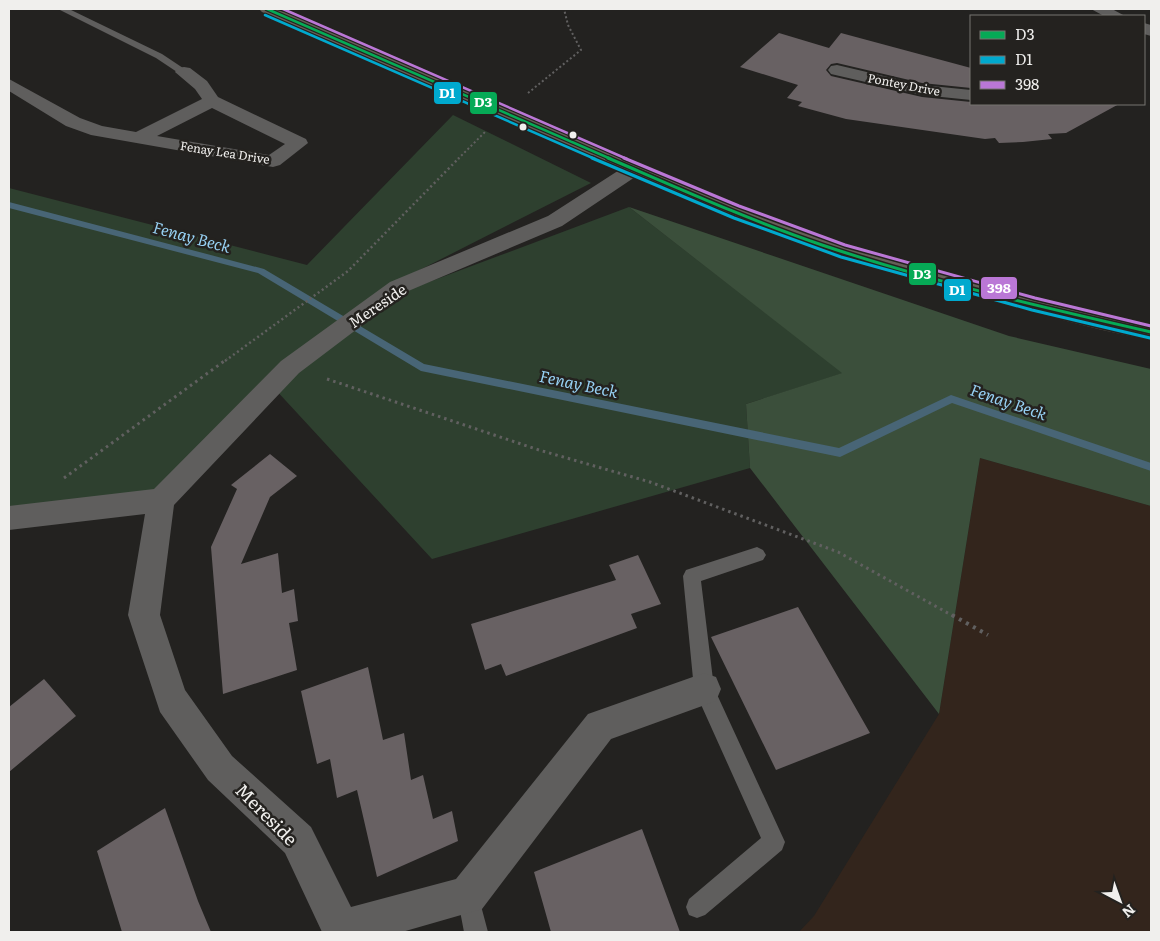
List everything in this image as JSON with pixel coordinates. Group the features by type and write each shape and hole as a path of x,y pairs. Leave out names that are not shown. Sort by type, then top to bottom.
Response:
{"highway":[{"path":"267,9 335,35 634,169 804,238 884,263 1087,319 1151,332"}],"street":[{"name":"Pontey Drive","path":"837,70 922,90 970,95"},
{"name":"Fenay Lea Drive","path":"9,84 74,122 98,131 273,161 299,143 212,101 201,85 184,72"},
{"name":"Fenay Lea Drive","path":"138,138 212,101"},
{"name":"Mereside","path":"468,895 340,929 298,840 220,768 172,700 144,615 161,500 290,367 398,287 555,220 634,169"},
{"path":"9,518 161,500"},
{"path":"468,895 600,726 704,689"}],"lane":[{"path":"62,9 159,56 184,72"},
{"path":"697,907 774,842 704,689 692,576 757,555"},
{"path":"468,895 476,932"}],"path":[{"path":"57,483 249,341 348,271 505,112 581,50 568,25 564,9"},
{"path":"290,367 539,450 650,482 838,552 988,634"}],"shaded area":[{"path":"980,458 1151,506 1151,932 799,932 814,916 939,714"}],"green space":[{"path":"453,115 591,183 386,287 156,495 9,513 9,188 307,265"},
{"path":"629,207 843,373 746,404 750,468 432,559 274,388 405,291"},
{"path":"629,207 1009,336 1151,369 1151,506 980,458 939,714 750,468 746,404 842,373"}],"building":[{"path":"779,33 829,48 841,33 970,68 970,88 922,83 837,63 831,64 826,70 831,76 922,97 970,102 970,105 1117,105 1066,133 1048,134 1052,139 999,143 995,138 985,139 846,119 798,106 802,102 787,98 798,85 740,67"},
{"path":"270,454 297,476 270,497 241,564 278,553 282,593 294,589 298,621 289,623 297,670 223,694 211,547 237,489 231,485"},
{"path":"638,555 661,604 631,614 637,628 506,676 501,664 485,670 471,624 616,580 609,565"},
{"path":"798,607 870,733 776,770 711,637"},
{"path":"368,667 383,740 404,733 411,780 423,775 433,819 452,811 458,841 377,877 357,790 337,798 330,759 317,764 301,691"},
{"path":"44,679 76,716 9,772 9,707"},
{"path":"165,808 211,932 122,932 97,851"},
{"path":"642,829 680,932 551,932 534,872"}],"waterway":[{"name":"Fenay Beck","path":"9,205 261,271 421,367 840,453 951,399 1151,467"}],"transit line":[{"name":"D3","path":"267,9 668,184 803,238 862,258 1056,310 1151,332"},
{"name":"398","path":"283,9 673,179 805,232 905,263 1058,304 1151,326"},
{"name":"D1","path":"265,15 666,190 802,244 861,264 1055,316 1150,338"}]}
